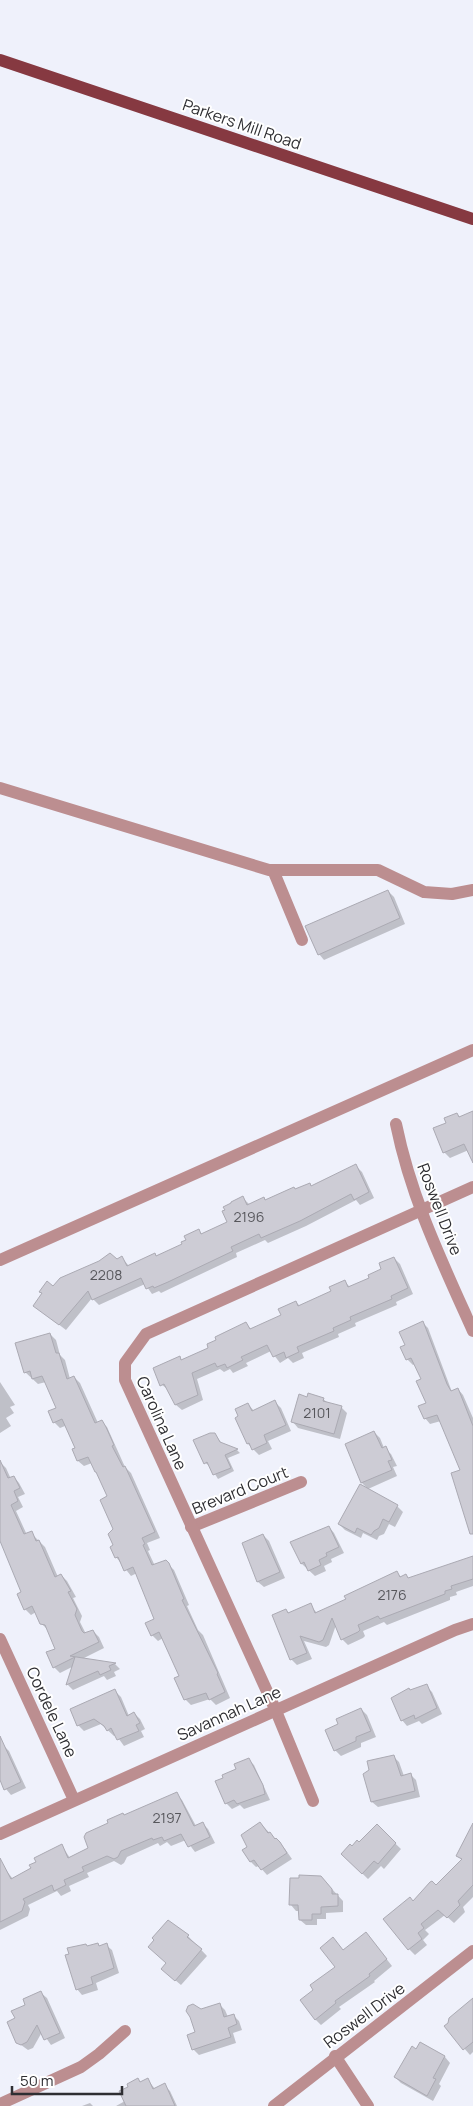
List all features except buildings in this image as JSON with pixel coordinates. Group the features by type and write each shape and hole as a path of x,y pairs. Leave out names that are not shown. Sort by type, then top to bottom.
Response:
{"main road":[{"name":"Parkers Mill Road","path":"0,60 473,220"}],"street":[{"path":"0,788 273,870 378,870 424,892 452,894 473,890"},
{"path":"273,870 302,940"},
{"path":"0,1260 473,1050"},
{"name":"Roswell Drive","path":"396,1124 402,1154 420,1210 473,1331"},
{"name":"Carolina Lane","path":"313,1802 276,1711 125,1380 125,1363 131,1352 146,1334 473,1187"},
{"name":"Brevard Court","path":"191,1528 301,1482"},
{"name":"Savannah Lane","path":"0,1834 455,1630 473,1624"},
{"name":"Cordele Lane","path":"0,1638 74,1800"},
{"name":"Roswell Drive","path":"274,2106 473,1951"},
{"path":"0,2104 81,2066 125,2031"},
{"path":"336,2056 368,2106"}]}
